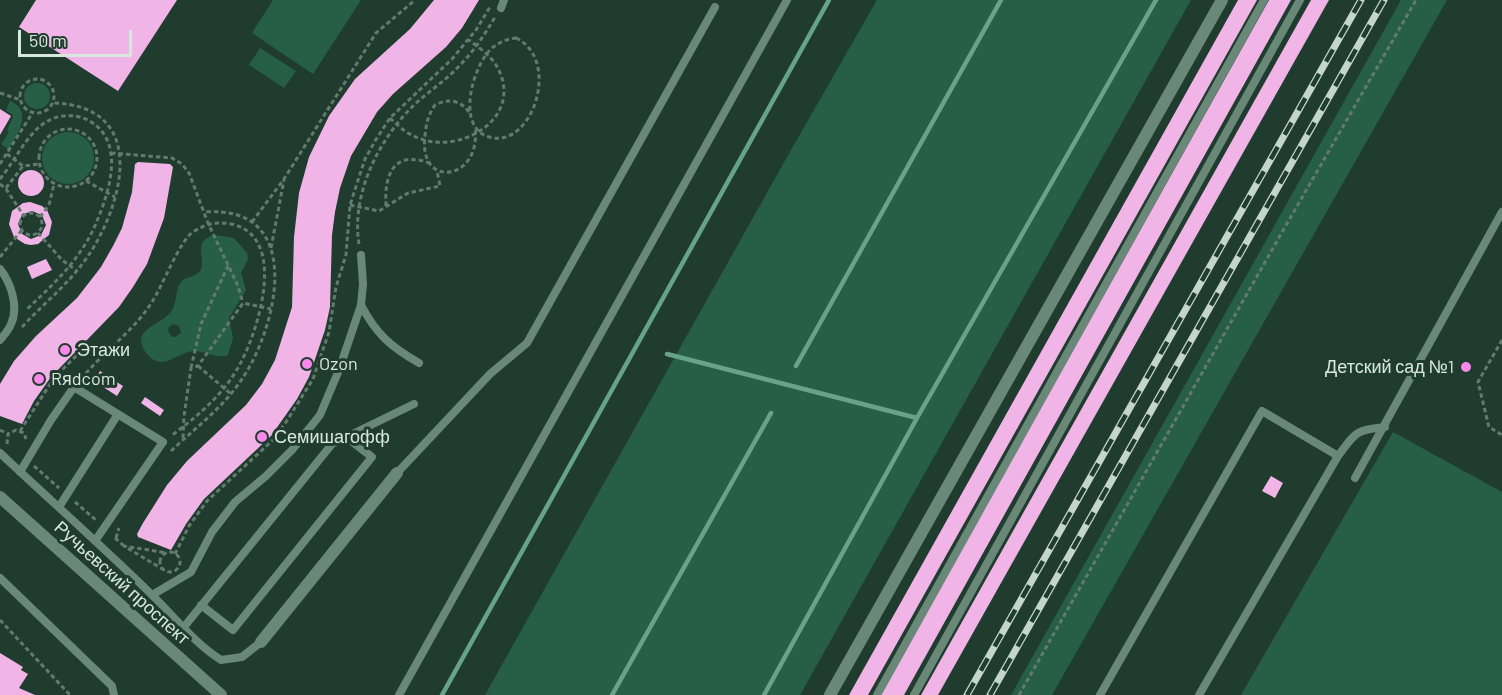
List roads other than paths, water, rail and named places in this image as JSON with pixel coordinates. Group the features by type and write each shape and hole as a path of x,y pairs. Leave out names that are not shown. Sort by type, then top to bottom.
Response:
{"street":[{"path":"830,695 1222,0"},
{"path":"261,642 397,473"},
{"name":"Ручьевский проспект","path":"0,497 221,695"}],"lane":[{"path":"399,695 787,0"},
{"path":"877,695 1264,0"},
{"path":"914,695 1300,0"},
{"path":"397,473 490,374 527,343 715,7"},
{"path":"1355,478 1502,213"},
{"path":"152,594 191,572 212,532 236,502 292,450 320,415 339,370 361,305 363,284 361,255"},
{"path":"0,270 8,280 14,300 12,323 0,340"},
{"path":"361,305 380,334 396,350 419,363"},
{"path":"20,472 74,387 163,442 95,541"},
{"path":"184,627 332,444 414,404"},
{"path":"1100,695 1262,411 1338,456"},
{"path":"58,507 118,414"},
{"path":"1199,695 1338,456 1354,434 1364,429 1385,427"},
{"path":"201,605 233,630 372,457 346,437"},
{"path":"0,453 152,594 196,642 221,660 242,657 261,642"},
{"path":"0,578 112,686 114,695"}],"waterway":[{"path":"442,695 829,0"},
{"path":"796,366 1001,0"},
{"path":"764,695 917,418 1156,0"},
{"path":"667,354 917,418"},
{"path":"612,695 771,413"}],"railway":[{"path":"967,695 1361,0"},
{"path":"990,695 1384,0"}],"place":[{"name":"Этажи","path":"65,350"},
{"name":"Ozon","path":"307,364"},
{"name":"Детский сад №1","path":"1466,367"},
{"name":"Rяdcom","path":"39,379"},
{"name":"Семишагофф","path":"262,437"}]}
